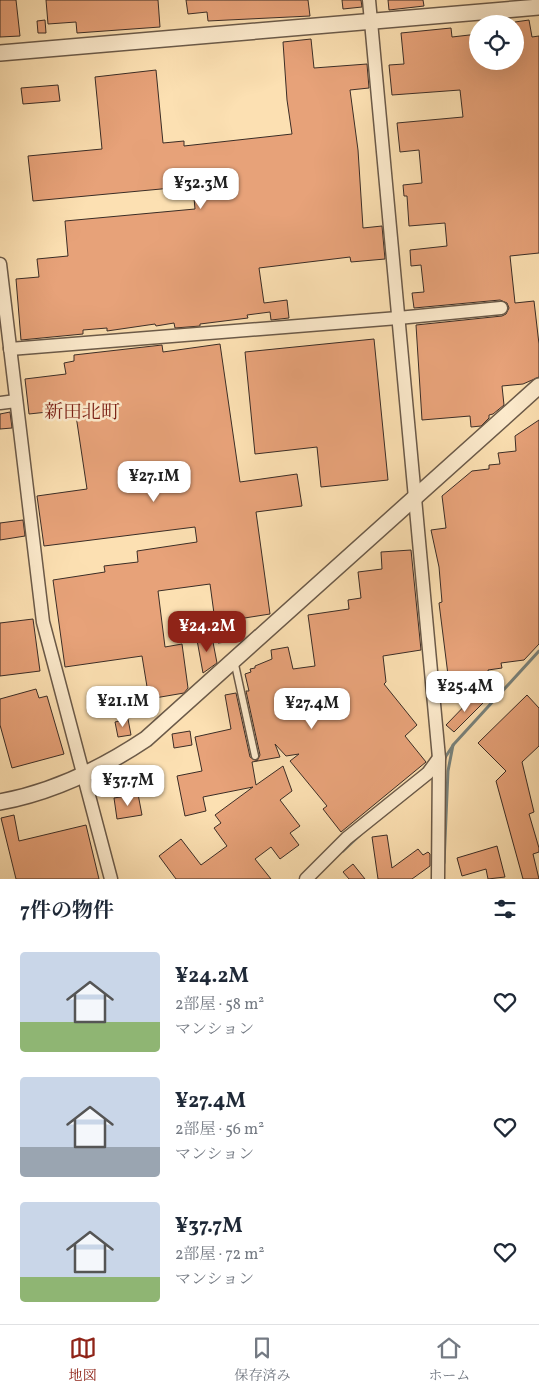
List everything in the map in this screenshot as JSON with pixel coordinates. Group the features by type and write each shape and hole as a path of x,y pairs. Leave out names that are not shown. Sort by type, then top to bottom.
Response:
{"street":[{"path":"368,0 439,758 438,879"},
{"path":"0,53 539,7"},
{"path":"0,264 2,303 10,349 43,622 111,879"},
{"path":"10,349 502,308"},
{"path":"0,802 24,798 52,789 109,763 146,739 539,386"},
{"path":"0,403 16,401"},
{"path":"306,879 347,838 428,773 439,758"}],"lane":[{"path":"234,660 255,756"}],"building":[{"path":"0,0 16,0 20,36 0,37"},
{"path":"46,0 158,0 160,27 77,33 76,22 48,24"},
{"path":"186,0 308,0 310,16 208,21 207,12 188,14"},
{"path":"342,0 361,0 362,7 343,9"},
{"path":"388,0 423,0 424,6 389,10"},
{"path":"45,20 46,33 38,33 37,21"},
{"path":"529,20 532,37 539,36 539,253 510,256 515,303 534,301 539,344 539,377 523,384 502,386 504,405 489,415 489,418 481,426 471,427 470,416 422,420 416,325 502,316 506,314 509,308 507,303 500,300 414,308 412,293 424,292 421,265 411,266 410,250 447,246 445,223 409,226 407,196 404,196 403,185 422,183 419,150 400,152 397,123 463,117 460,90 392,95 389,65 404,64 401,33 451,28 452,37 469,35 469,70 524,70 524,21"},
{"path":"311,39 314,68 367,64 369,88 350,90 358,150 363,228 382,226 385,259 351,262 350,257 259,268 264,303 287,300 289,318 271,320 270,312 247,315 248,318 200,324 200,326 175,328 174,323 156,326 155,324 107,331 107,328 83,330 83,334 21,340 16,279 39,277 37,259 68,256 65,221 195,209 193,186 33,201 28,156 102,149 95,77 156,70 163,143 184,141 184,146 292,134 287,100 283,42"},
{"path":"58,85 60,101 23,104 21,88"},
{"path":"374,339 388,480 321,487 317,447 255,454 245,352"},
{"path":"220,344 240,482 297,474 302,506 256,512 270,614 232,620 234,641 218,643 210,584 158,591 165,647 182,644 188,688 184,693 149,699 142,656 65,667 53,580 105,572 104,566 138,562 137,551 197,542 195,527 44,546 37,496 87,489 75,409 29,414 25,379 66,374 64,363 74,361 74,355 162,345 163,352"},
{"path":"10,412 12,428 0,429 0,414"},
{"path":"539,420 539,644 524,660 501,663 502,668 488,670 490,686 450,691 439,603 442,602 439,567 431,530 446,528 442,496 472,471 489,469 489,465 500,464 498,453 516,451 515,436"},
{"path":"23,520 25,536 0,540 0,523"},
{"path":"411,550 421,650 383,656 386,682 384,684 417,725 405,736 426,762 341,832 323,809 327,806 290,761 299,754 286,756 275,744 280,757 252,762 256,785 283,766 292,791 280,800 300,826 290,833 299,845 280,859 271,847 255,859 271,879 176,879 159,856 181,839 201,865 227,846 214,828 221,823 215,815 253,787 203,797 206,811 185,816 177,776 202,771 195,737 231,729 225,695 236,693 250,757 257,761 260,755 246,691 249,691 245,674 251,672 250,669 255,668 255,666 272,659 271,650 288,647 293,669 315,666 308,615 349,609 348,600 361,598 358,572 382,569 381,552"},
{"path":"33,619 40,671 0,676 0,623"},
{"path":"212,637 217,663 203,673 197,640"},
{"path":"36,689 39,698 47,696 64,754 12,768 0,725 0,699"},
{"path":"476,694 484,702 454,732 446,725"},
{"path":"527,695 539,708 539,746 522,762 534,812 529,814 539,848 539,852 533,854 539,879 523,879 496,781 506,771 478,743"},
{"path":"128,719 131,735 118,737 115,722"},
{"path":"190,731 192,745 174,748 172,734"},
{"path":"138,794 142,815 117,819 114,798"},
{"path":"14,815 19,841 86,825 99,879 16,879 1,818"},
{"path":"387,835 392,868 418,849 423,855 428,852 430,854 430,866 412,879 378,879 372,837"},
{"path":"497,846 505,877 488,879 486,869 462,876 457,858"},
{"path":"353,864 365,879 349,879 343,872"}],"waterway":[{"path":"444,759 454,744 539,651"},
{"path":"444,863 448,771 453,745"},
{"path":"343,851 360,835"}],"district":[{"name":"新田北町","path":"82,411"}]}
